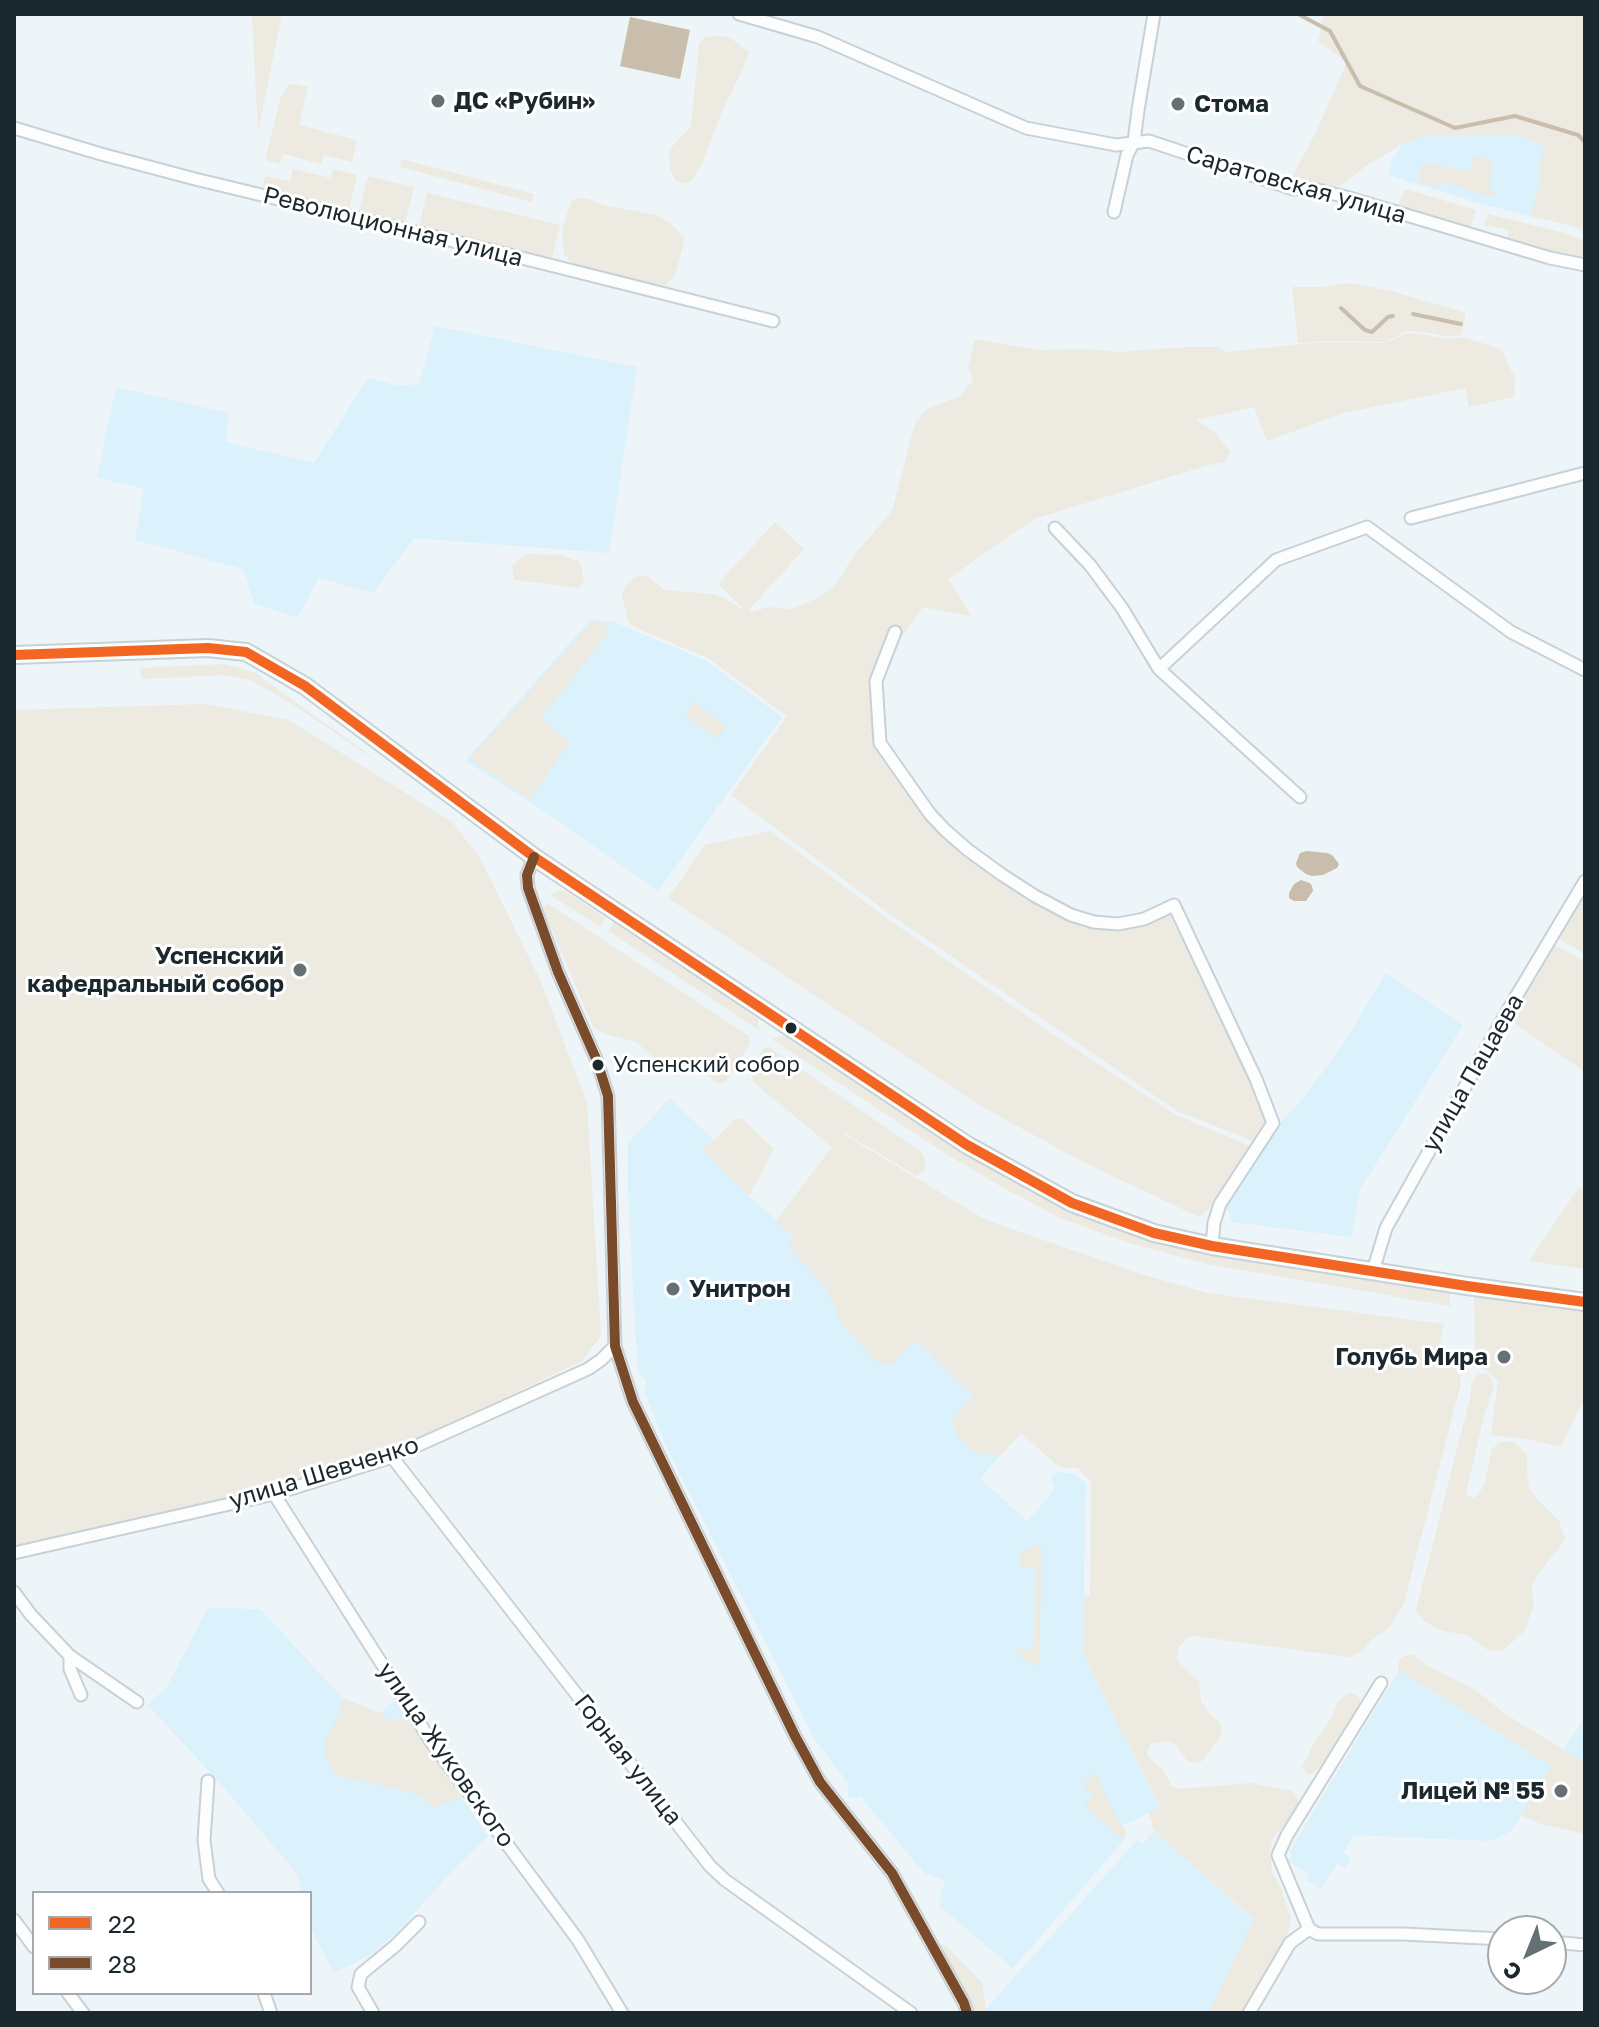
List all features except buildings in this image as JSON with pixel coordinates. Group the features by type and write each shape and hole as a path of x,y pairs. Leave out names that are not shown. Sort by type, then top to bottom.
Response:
{"main road":[{"path":"14,655 208,648 246,652 305,686 534,857 967,1145 1072,1203 1154,1233 1212,1246 1585,1302"}],"street":[{"name":"Саратовская улица","path":"739,14 818,37 1026,128 1116,145 1149,141 1293,189 1310,188 1346,197 1519,249 1585,265"},
{"path":"1114,212 1127,155 1134,142 1154,14"},
{"name":"Революционная улица","path":"14,128 195,179 773,321"},
{"path":"1411,518 1585,473"},
{"path":"1159,669 1276,560 1367,527 1511,632 1585,670"},
{"path":"1055,528 1090,565 1122,608 1159,669 1300,797"},
{"path":"895,632 876,681 880,743 930,814 945,830 1001,874 1071,915 1094,922 1118,924 1144,919 1174,905 1256,1079 1273,1123 1220,1204 1212,1246"},
{"path":"534,857 527,875 528,888 608,1096 615,1346 633,1402 820,1782 892,1873 967,2013"},
{"name":"улица Пацаева","path":"1373,1271 1386,1228 1508,1010 1585,881"},
{"name":"улица Шевченко","path":"14,1553 274,1494 392,1457 588,1369 615,1346"},
{"name":"Горная улица","path":"392,1457 710,1866 725,1880 911,2013"},
{"name":"улица Жуковского","path":"274,1494 432,1743 578,1940 622,2013"},
{"path":"14,1592 70,1656 137,1702"},
{"path":"70,1656 70,1669 81,1695"},
{"path":"1381,1683 1287,1835 1278,1855 1309,1929 1318,1934 1487,1938"},
{"path":"208,1781 204,1840 209,1879 217,1891"},
{"path":"14,1920 32,1944"},
{"path":"373,2013 358,1987 361,1974 419,1922"},
{"path":"1249,2013 1290,1943 1309,1929"},
{"path":"70,1995 83,2013"}],"shaded area":[{"path":"252,14 282,14 258,132"},
{"path":"1324,14 1585,14 1585,231 1529,216 1541,176 1538,174 1544,145 1519,135 1432,135 1404,143 1340,186 1291,179 1347,62 1318,41"},
{"path":"630,17 690,30 680,79 620,66"},
{"path":"706,37 729,37 749,52 703,162 686,184 676,181 670,169 669,150 691,126 699,43"},
{"path":"289,85 308,87 299,125 357,140 352,162 324,155 321,164 283,154 280,164 265,160 281,96"},
{"path":"1432,135 1519,135 1544,145 1573,226 1486,205 1388,175 1392,159 1404,143"},
{"path":"1475,156 1493,160 1489,188 1495,195 1489,197 1447,183 1435,186 1418,181 1423,163 1471,171"},
{"path":"402,159 534,194 532,202 400,167"},
{"path":"293,169 330,178 333,169 357,175 349,210 262,188 265,176 290,182"},
{"path":"368,176 414,187 405,223 359,211"},
{"path":"1405,189 1476,210 1470,229 1397,208"},
{"path":"427,193 560,225 552,258 419,226"},
{"path":"579,198 656,215 670,223 685,238 675,276 665,285 653,285 581,268 569,261 564,253 562,229 572,200"},
{"path":"1488,214 1569,234 1585,241 1585,257 1550,252 1507,239 1509,230 1484,225"},
{"path":"1350,283 1391,291 1466,313 1461,335 1448,337 1407,331 1385,342 1298,343 1292,287"},
{"path":"435,326 637,367 609,553 414,538 373,593 319,578 297,618 254,603 243,569 135,540 144,489 97,477 116,387 229,413 226,442 314,463 368,378 399,386 419,384"},
{"path":"1407,333 1448,339 1463,337 1501,349 1515,378 1514,397 1469,407 1465,388 1344,413 1267,441 1254,407 1196,420 1214,432 1231,452 1224,462 1034,519 948,579 972,616 923,607 870,682 877,752 926,819 967,857 998,878 1119,929 1145,925 1169,914 1252,1083 1266,1125 1256,1140 1177,1111 891,915 731,795 787,716 708,658 638,629 628,619 623,592 628,583 643,575 664,590 712,594 746,611 718,584 775,522 804,549 748,611 767,607 791,609 820,597 834,586 856,553 892,511 915,423 926,409 960,396 973,380 968,368 975,339 1038,350 1119,352 1218,347 1225,352 1324,342 1385,343"},
{"path":"526,554 560,555 580,562 584,580 579,588 514,580 512,565"},
{"path":"590,620 612,621 707,661 782,717 658,891 538,807 465,761"},
{"path":"592,622 604,623 609,631 541,718 567,740 568,745 530,799 469,759"},
{"path":"224,664 254,672 390,770 291,703 250,680 224,675 141,679 140,668"},
{"path":"694,702 726,726 717,739 685,715"},
{"path":"205,704 289,720 452,822 480,858 541,982 587,1103 601,1336 582,1361 389,1452 274,1487 14,1548 14,710"},
{"path":"770,831 888,919 1054,1035 1176,1115 1252,1147 1215,1204 1199,1217 1085,1163 984,1108 668,898 705,845"},
{"path":"1307,851 1332,855 1339,864 1323,875 1306,874 1296,863 1300,853"},
{"path":"1301,880 1310,883 1313,891 1306,901 1294,901 1289,898 1289,893 1294,884"},
{"path":"1585,887 1585,954 1555,937"},
{"path":"559,890 606,918 601,927 550,895"},
{"path":"547,903 749,1036 750,1044 726,1081 719,1084 691,1061 676,1077 636,1042 605,1034 593,1027 543,908"},
{"path":"614,922 750,1011 758,1019 759,1030 608,931"},
{"path":"1553,944 1585,962 1585,1072 1508,1019"},
{"path":"1386,973 1463,1025 1361,1188 1351,1237 1232,1222 1225,1203 1277,1126 1301,1101 1339,1050"},
{"path":"782,1036 1005,1177 1064,1208 1135,1233 1448,1290 1450,1306 1207,1264 1132,1244 1060,1218 951,1157 772,1039"},
{"path":"769,1047 920,1151 925,1159 925,1170 917,1176 842,1133 986,1220 1144,1275 1208,1293 1444,1324 1435,1365 1443,1362 1453,1364 1461,1383 1404,1603 1392,1623 1362,1651 1348,1657 1189,1637 1179,1647 1176,1659 1199,1682 1201,1701 1221,1724 1221,1735 1198,1763 1187,1761 1170,1741 1154,1743 1147,1752 1177,1789 1251,1783 1292,1791 1298,1799 1293,1815 1272,1839 1270,1852 1272,1872 1282,1890 1291,1919 1286,1941 1243,2013 1208,2013 1254,1919 1154,1831 1149,1813 1160,1807 1126,1738 1119,1731 1083,1653 1084,1596 1090,1595 1091,1481 1077,1468 1059,1467 1021,1433 1001,1455 977,1454 958,1437 952,1420 974,1396 916,1340 893,1363 878,1363 841,1322 826,1287 788,1246 795,1237 776,1221 832,1147 753,1082 761,1052"},
{"path":"670,1098 714,1140 702,1148 749,1196 1020,1433 980,1478 1027,1521 1054,1487 1050,1477 1059,1472 1075,1474 1087,1484 1083,1653 1119,1731 1126,1738 1160,1808 1122,1826 1126,1831 1124,1840 1013,1968 939,1906 945,1880 924,1873 861,1797 848,1798 848,1783 814,1738 670,1455 647,1398 644,1390 647,1381 639,1373 635,1330 628,1143"},
{"path":"741,1118 774,1149 749,1196 702,1148 715,1140 734,1119"},
{"path":"1579,1187 1585,1191 1585,1269 1529,1261"},
{"path":"1474,1295 1585,1310 1585,1401 1561,1447 1491,1435 1498,1380 1475,1362"},
{"path":"1480,1373 1487,1374 1494,1386 1466,1493 1474,1498 1480,1492 1492,1449 1501,1442 1514,1441 1527,1454 1529,1488 1559,1521 1565,1538 1531,1588 1534,1604 1525,1630 1505,1649 1496,1651 1488,1650 1467,1635 1443,1631 1424,1621 1416,1610 1471,1387"},
{"path":"1041,1545 1040,1663 1031,1666 1015,1650 1034,1649 1035,1568 1019,1567 1023,1550"},
{"path":"208,1608 260,1609 344,1699 381,1713 395,1699 488,1836 401,1928 370,1955 334,1973 312,1931 312,1891 301,1891 297,1874 214,1776 147,1705 166,1688"},
{"path":"1413,1655 1475,1690 1507,1715 1585,1763 1585,1834 1538,1823 1521,1815 1552,1766 1399,1670 1400,1658"},
{"path":"1399,1670 1552,1766 1585,1718 1585,1834 1521,1816 1511,1831 1491,1841 1354,1835 1343,1853 1351,1858 1345,1868 1337,1864 1321,1889 1306,1880 1309,1874 1288,1861 1292,1854 1289,1852"},
{"path":"1352,1693 1360,1701 1357,1714 1322,1764 1313,1774 1307,1774 1302,1767 1312,1747 1338,1702"},
{"path":"344,1699 381,1713 391,1721 407,1717 462,1797 434,1807 420,1795 336,1775 325,1754 326,1737"},
{"path":"1095,1773 1126,1831 1124,1840 1084,1806 1093,1796 1083,1786"},
{"path":"1154,1831 1254,1920 1208,2013 991,2013 986,2009 1137,1840 1142,1844"},
{"path":"941,1944 982,1983 986,2009 991,2013 975,2013 941,1953"}],"waterway":[{"path":"1298,14 1330,31 1360,86 1455,128 1515,116 1578,135 1585,142"},
{"path":"1341,308 1365,330 1372,332 1393,316"},
{"path":"1413,314 1461,324"}],"transit line":[{"name":"22","path":"14,655 208,648 246,652 305,686 534,857 967,1145 1072,1203 1154,1233 1212,1246 1585,1302"},
{"name":"28","path":"534,857 527,875 528,888 608,1096 615,1346 633,1402 820,1782 892,1873 967,2013"}],"place":[{"name":"ДС «Рубин»","path":"438,101"},
{"name":"Стома","path":"1178,104"},
{"name":"Успенский кафедральный собор","path":"300,970"},
{"name":"Успенский собор","path":"598,1065"},
{"name":"Унитрон","path":"673,1289"},
{"name":"Голубь Мира","path":"1504,1357"},
{"name":"Лицей № 55","path":"1561,1791"}]}
